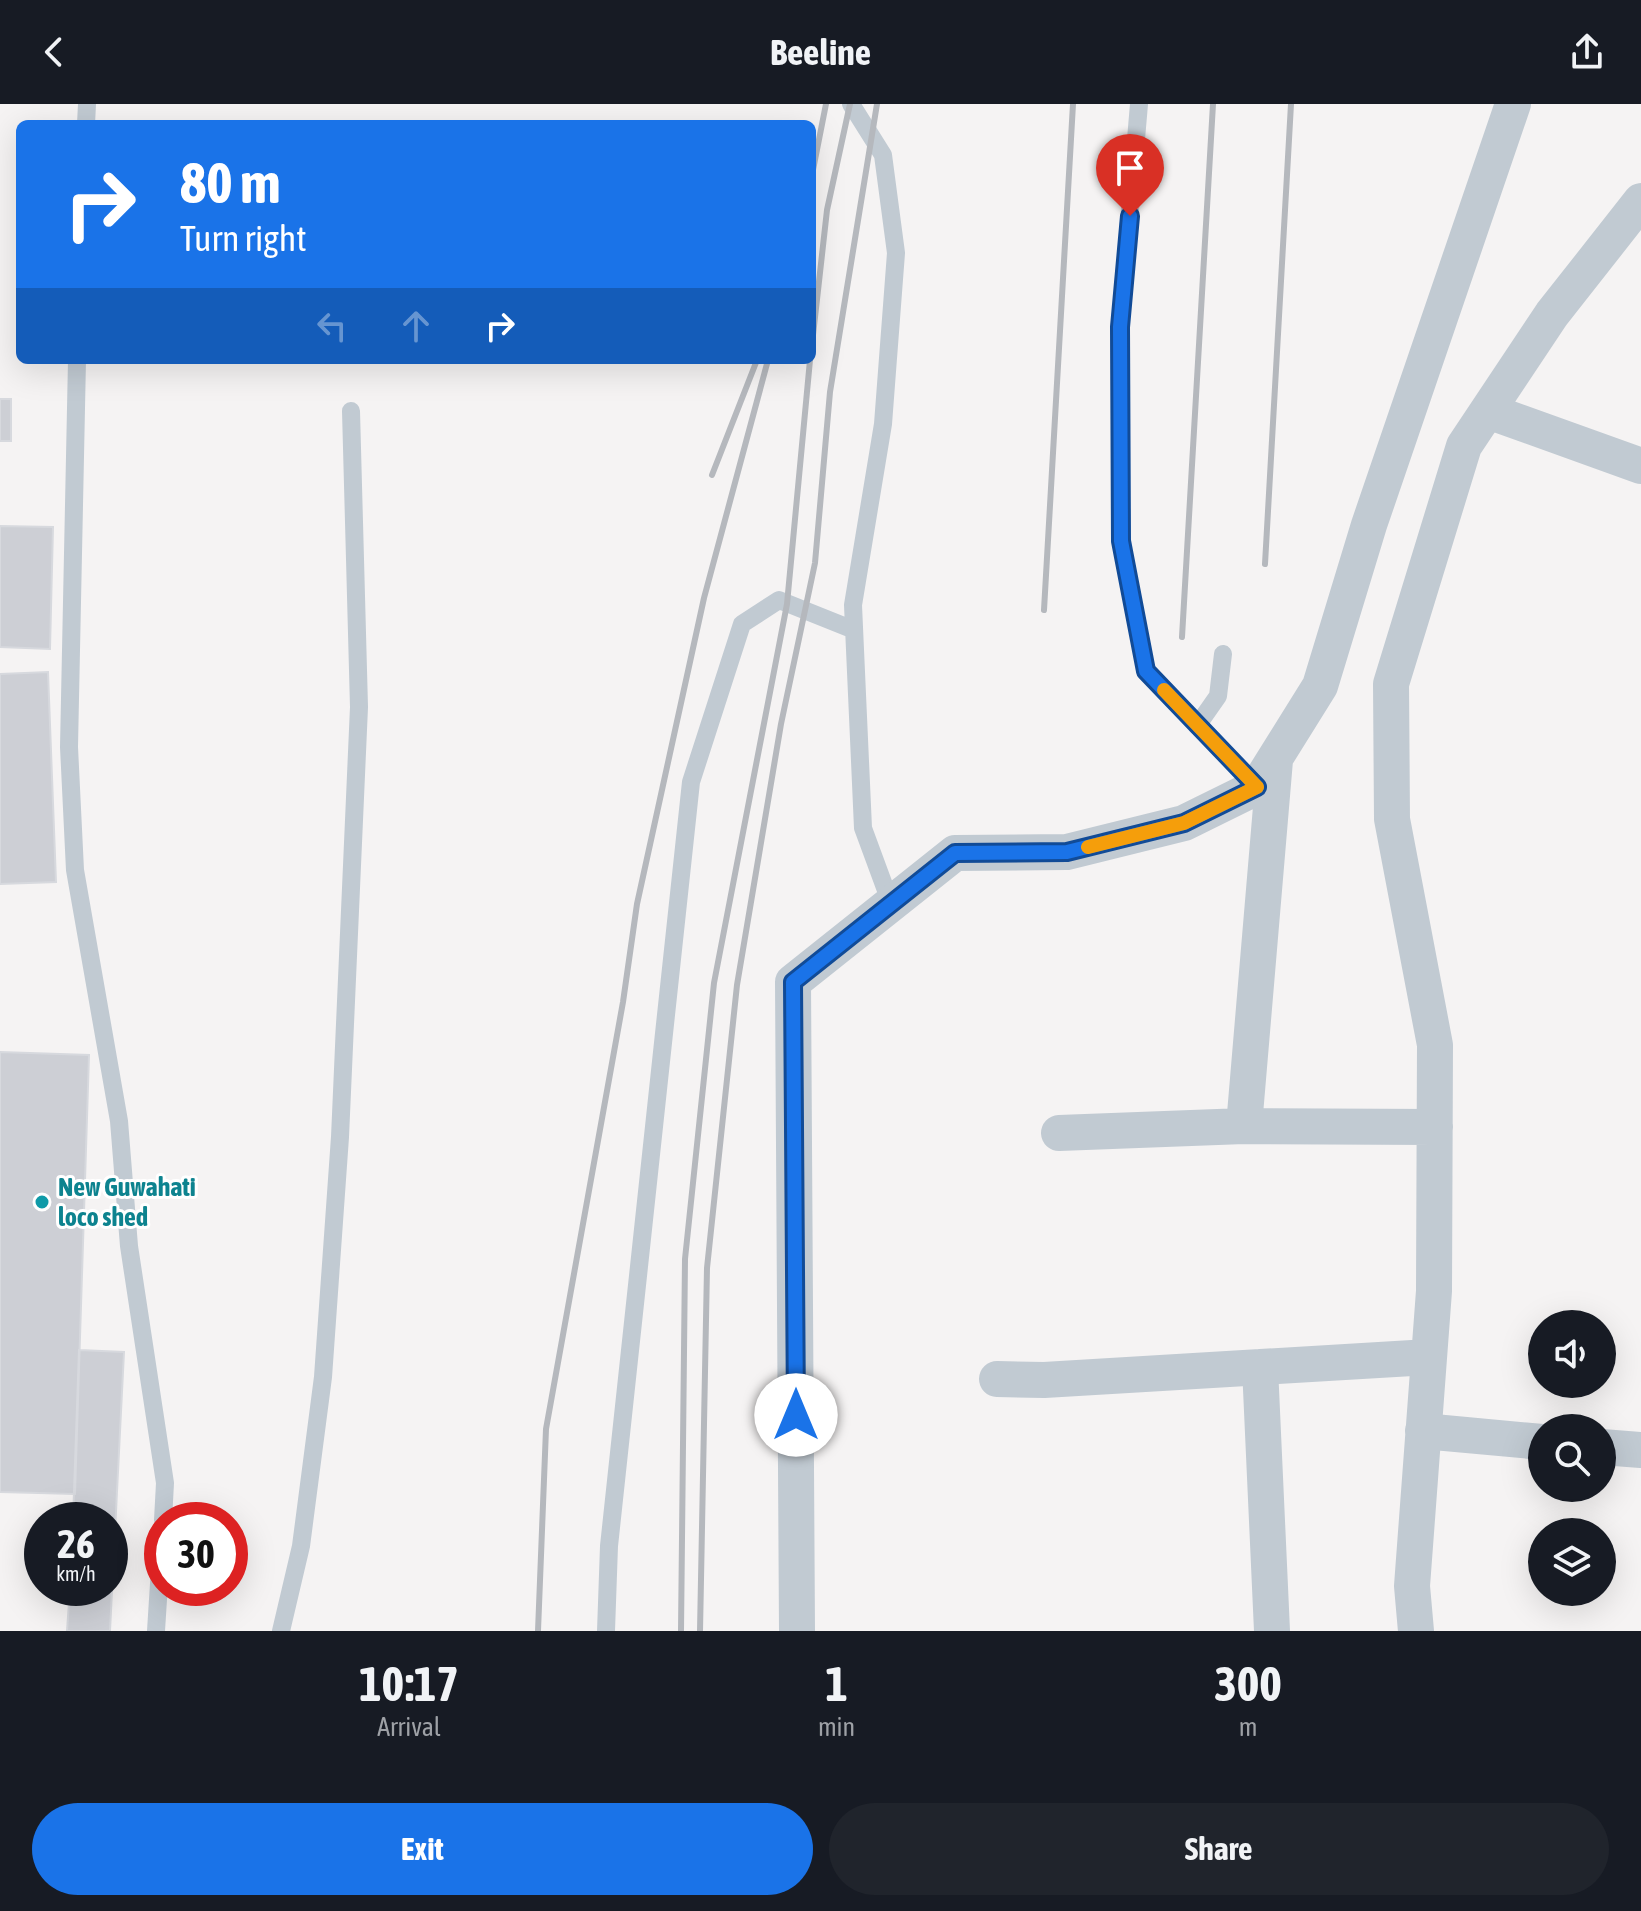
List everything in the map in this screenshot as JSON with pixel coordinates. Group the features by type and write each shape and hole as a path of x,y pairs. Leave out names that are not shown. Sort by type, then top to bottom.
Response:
{"street":[{"path":"797,1631 793,982 955,853 1067,852 1184,823 1266,773 1320,686 1369,525 1513,104"},
{"path":"1416,1631 1412,1586 1434,1291 1435,1045 1392,819 1391,684 1464,446 1552,314 1641,201"},
{"path":"1488,411 1616,460 1641,466"},
{"path":"1244,1126 1266,773"},
{"path":"1059,1133 1244,1126 1435,1127"},
{"path":"997,1379 1044,1380 1429,1357"},
{"path":"1260,1367 1272,1631"},
{"path":"1423,1431 1528,1441"},
{"path":"1616,1448 1641,1450"}],"lane":[{"path":"851,104 883,155 896,253 883,424 853,605 863,828 891,904"},
{"path":"1139,104 1120,327 1121,541 1146,671 1197,726 1266,773"},
{"path":"77,364 69,747 75,870 119,1121 129,1246 165,1483 164,1502"},
{"path":"281,1631 301,1546 323,1377 340,1137 359,707 351,411"},
{"path":"606,1631 609,1546 691,782 742,624 779,600 854,630"},
{"path":"1197,726 1218,696 1223,654"},
{"path":"156,1631 158,1606"}],"building":[{"path":"0,399 11,399 11,441 0,441"},
{"path":"0,526 53,527 50,649 0,647"},
{"path":"48,672 56,882 0,884 0,674"},
{"name":"New Guwahati loco shed","path":"0,1052 89,1055 75,1494 0,1492"},
{"path":"79,1350 124,1352 116,1502 74,1502"},
{"path":"69,1606 111,1606 110,1631 67,1631"}],"railway":[{"path":"816,155 826,104"},
{"path":"816,308 827,210 850,104"},
{"path":"700,1631 707,1268 737,985 781,724 815,563 830,392 877,104"},
{"path":"1044,610 1073,104"},
{"path":"1182,637 1213,104"},
{"path":"1265,564 1291,104"},
{"path":"712,475 755,364"},
{"path":"538,1631 546,1429 623,1002 637,904 704,598 767,364"},
{"path":"681,1631 685,1259 714,983 787,604 810,364"}],"slow traffic":[{"path":"1088,847 1184,823 1257,787 1164,690"}],"place":[{"name":"New Guwahati loco shed","path":"42,1202"}],"route":[{"path":"796,1415 793,982 955,853 1067,852 1184,823 1257,787 1146,671 1121,541 1120,327 1130,216"}]}
